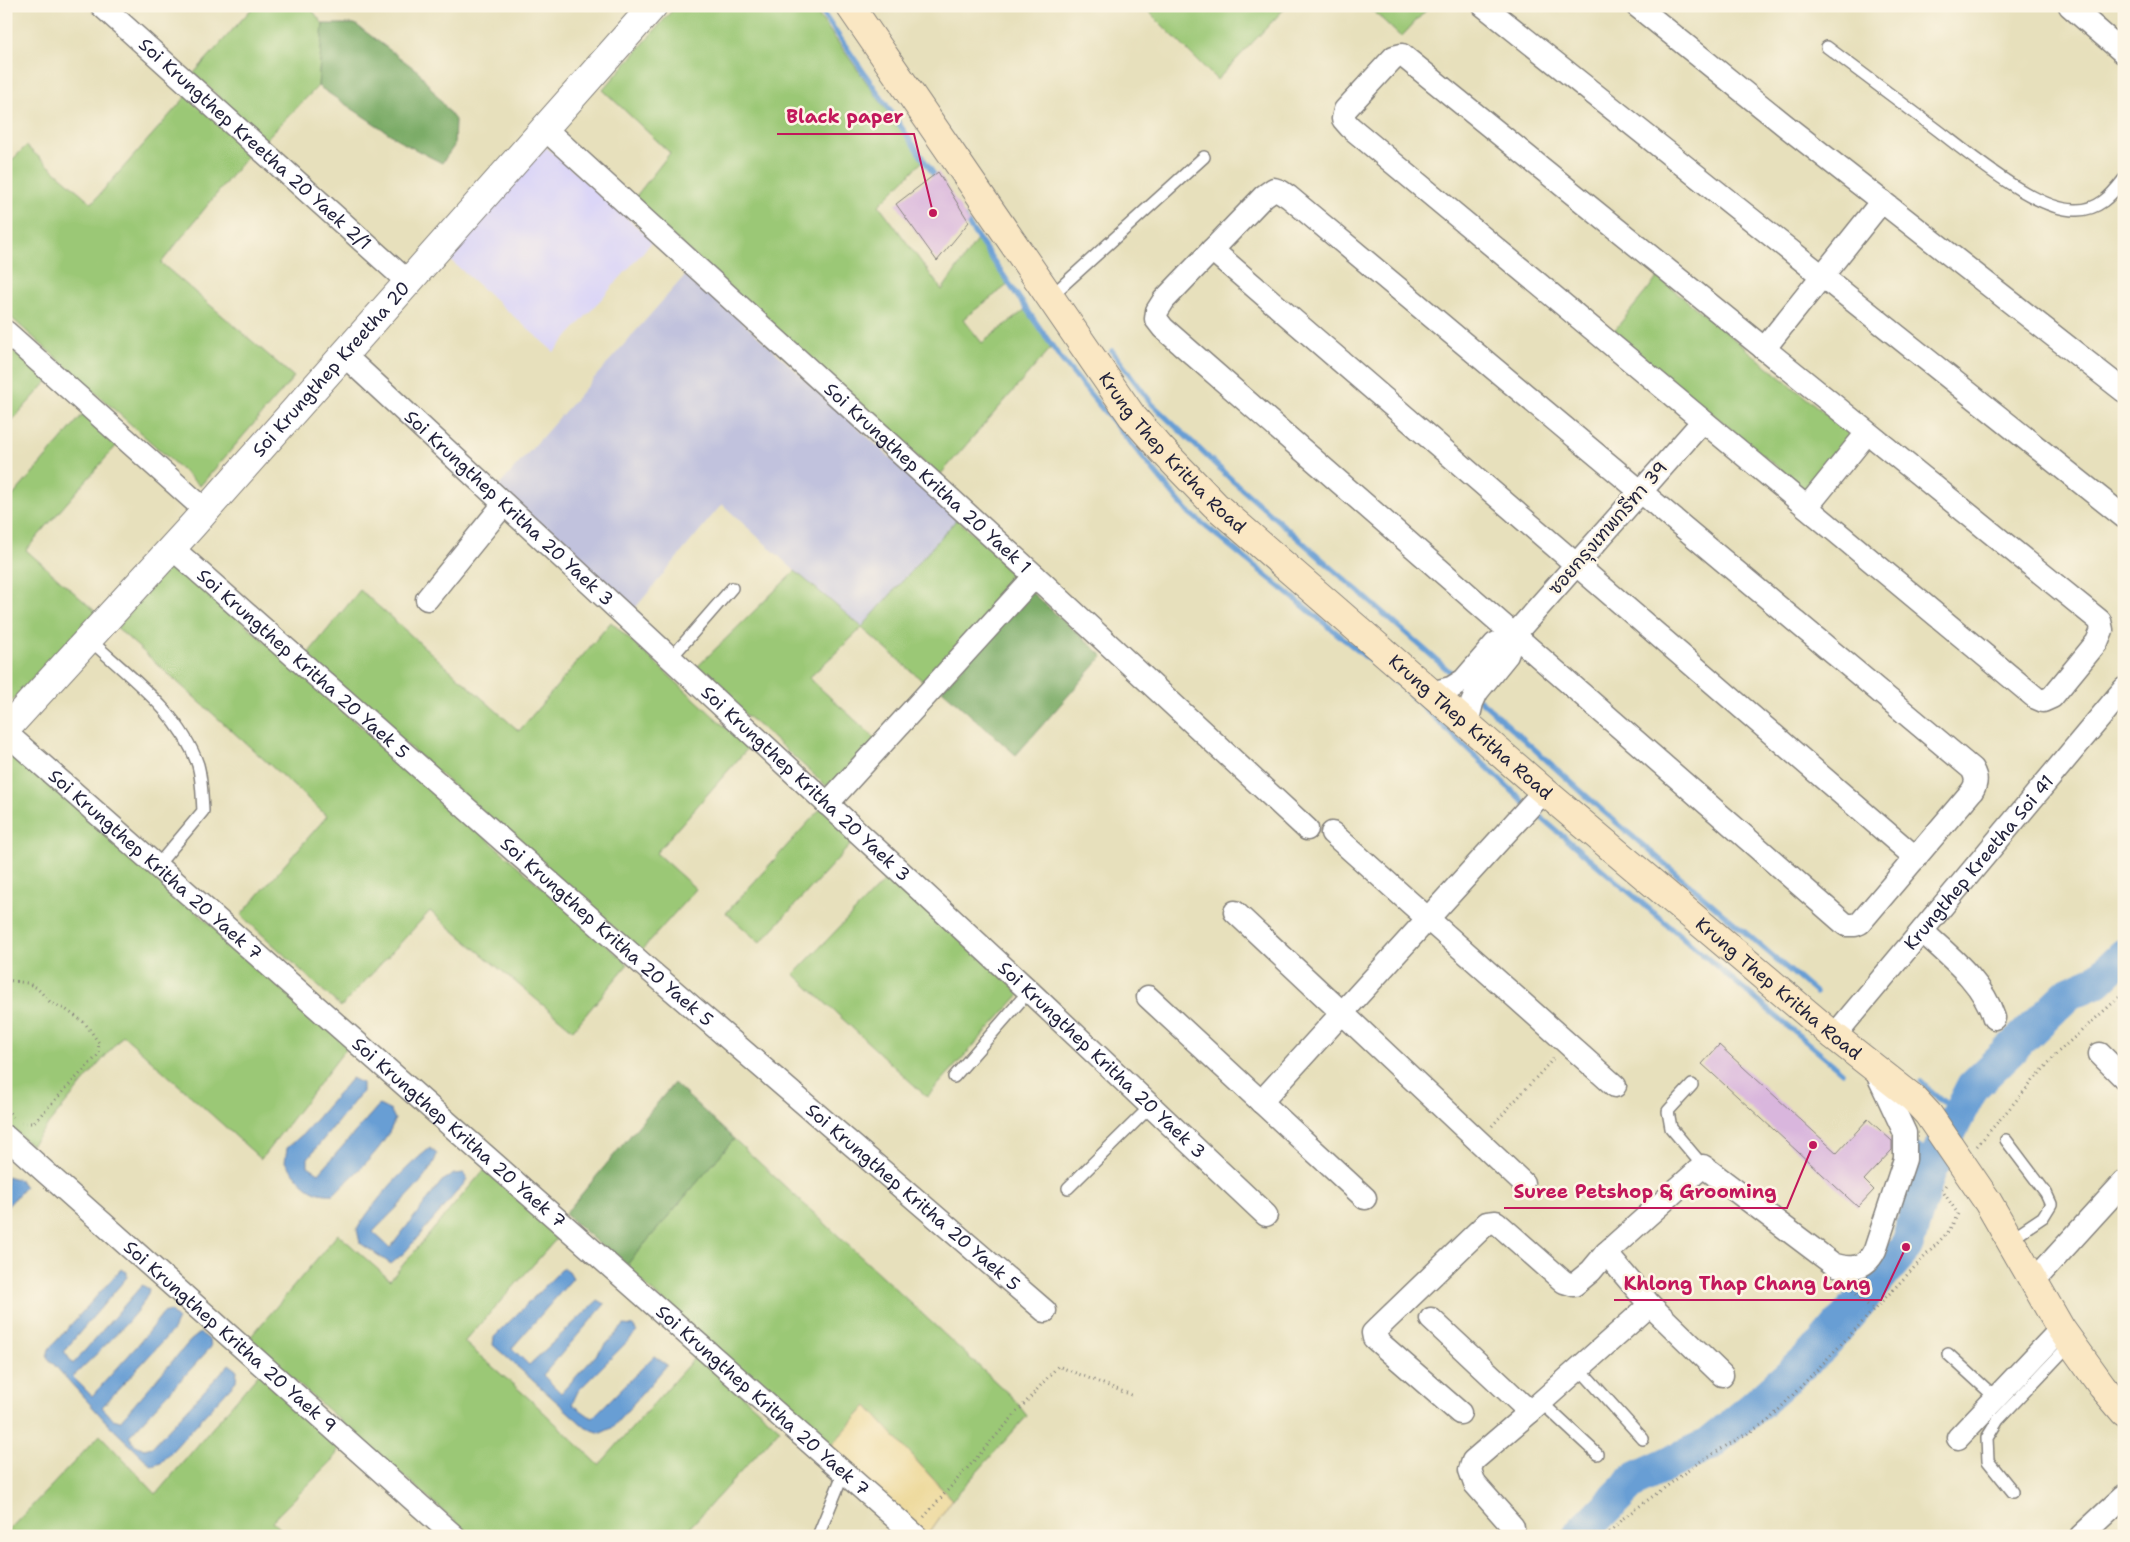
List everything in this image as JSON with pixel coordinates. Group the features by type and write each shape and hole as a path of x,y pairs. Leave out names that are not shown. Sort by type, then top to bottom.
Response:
{"main road":[{"name":"Krung Thep Kritha Road","path":"850,6 1132,416 1187,477 1216,505 1467,724 1540,796 1834,1036 1913,1098 1928,1114 1988,1202 2066,1336 2124,1412"}],"street":[{"name":"Soi Krungthep Kreetha 20 Yaek 2/1","path":"102,6 408,282"},
{"name":"Soi Krungthep Kreetha 20","path":"6,731 206,511 653,6"},
{"path":"1484,6 2124,517"},
{"path":"1638,6 2124,391"},
{"path":"2070,6 2124,53"},
{"path":"1402,55 2100,621 2102,630 2097,642 2052,697 2044,701 2036,698 1703,421 1350,127 1344,120 1345,110 1394,57 1402,55"},
{"name":"Soi Krungthep Kritha 20 Yaek 1","path":"545,130 1035,576 1307,829"},
{"path":"1274,190 1280,191 1972,770 1976,776 1976,784 1972,792 1860,923 1846,925 1163,328 1156,319 1157,311 1164,300 1212,250 1264,196 1274,190"},
{"path":"1764,349 1882,201"},
{"path":"1212,250 1916,858"},
{"path":"6,332 206,511"},
{"name":"Soi Krungthep Kritha 20 Yaek 3","path":"344,355 1029,991 1266,1215"},
{"name":"ซอยกรุงเทพกรีฑา 39","path":"1431,693 1451,688 1464,680 1495,644 1514,635 1703,421"},
{"path":"1807,508 1867,433"},
{"path":"427,599 504,504"},
{"name":"Soi Krungthep Kritha 20 Yaek 5","path":"172,548 648,969 1045,1311"},
{"path":"827,804 1035,576"},
{"name":"ซอยกรุงเทพกรีฑา 39","path":"1467,724 1472,702 1477,692 1508,655 1514,635"},
{"name":"Krungthep Kreetha Soi 41","path":"1834,1036 2122,696"},
{"name":"Soi Krungthep Kritha 20 Yaek 7","path":"6,731 913,1534"},
{"path":"1261,1102 1540,796"},
{"path":"1332,833 1615,1086"},
{"path":"1235,912 1523,1183"},
{"path":"1922,931 1967,972 1990,1007 1994,1018"},
{"path":"1148,998 1365,1198"},
{"path":"2100,1054 2124,1078"},
{"path":"1460,1413 1374,1338 1373,1333 1487,1223 1496,1222 1564,1282 1574,1286 1591,1271 1606,1253 1703,1166 1833,1264 1845,1268 1863,1265 1870,1260 1875,1250 1904,1159 1905,1134 1873,1065"},
{"name":"Soi Krungthep Kritha 20 Yaek 9","path":"6,1137 454,1536"},
{"path":"2033,1282 2124,1182"},
{"path":"1606,1253 1650,1305 1722,1375"},
{"path":"1512,1527 1475,1484 1470,1470 1473,1461 1580,1369 1650,1305"},
{"path":"1431,1319 1535,1407"},
{"path":"1958,1438 1996,1398 2066,1336"},
{"path":"2081,1536 2124,1496"}],"lane":[{"path":"1827,47 2011,185 2048,204 2073,211 2094,207 2102,204 2124,179"},
{"path":"1050,297 1204,158"},
{"path":"671,658 732,588"},
{"path":"89,639 166,711 187,740 198,767 203,811 157,866"},
{"path":"954,1077 1029,991"},
{"path":"1692,1085 1668,1111 1671,1128 1703,1166"},
{"path":"1068,1188 1151,1106"},
{"path":"2006,1140 2046,1193 2051,1204 2043,1217 2010,1239"},
{"path":"2012,1492 1988,1461 1987,1438 1998,1420 2066,1336"},
{"path":"1948,1354 1996,1398"},
{"path":"1580,1369 1643,1440"},
{"path":"1535,1407 1598,1454"},
{"path":"818,1536 844,1472"}],"path":[{"path":"6,980 27,983 37,988 51,1003 65,1009 85,1023 99,1043 98,1056 33,1123 18,1123 6,1109"},
{"path":"1976,1148 2058,1052 2124,993"},
{"path":"1478,1141 1567,1043"},
{"path":"1606,1536 1622,1520 1701,1462 1768,1421 1872,1309 1949,1231 1958,1214 1942,1190 1953,1175"},
{"path":"1846,1284 1872,1309"},
{"path":"913,1534 1058,1366 1134,1396"}],"shaded area":[{"path":"546,147 653,241 554,352 448,258"},
{"path":"688,272 957,519 862,627 795,571 722,504 631,613 498,487"}],"green space":[{"path":"254,6 309,6 323,24 318,86 265,140 194,73"},
{"path":"676,6 812,6 923,161 879,205 942,290 979,237 1009,284 963,319 982,343 1026,309 1051,348 939,476 633,200 670,153 603,90"},
{"path":"1143,6 1287,6 1217,80"},
{"path":"1368,6 1430,6 1401,37"},
{"path":"323,24 355,24 419,72 455,120 454,146 442,163 405,144 318,86"},
{"path":"190,92 252,150 161,263 294,377 200,486 6,313 6,166 26,146 92,203"},
{"path":"1658,277 1854,437 1808,492 1613,332"},
{"path":"6,345 48,381 6,427"},
{"path":"84,413 117,445 26,550 96,612 6,707 6,504"},
{"path":"957,519 1023,580 925,683 862,628 809,678 877,740 830,789 763,729 693,671 795,571 862,627"},
{"path":"174,561 628,964 573,1030 430,911 341,1007 241,915 327,816 117,628"},
{"path":"360,590 519,731 611,622 748,748 656,853 696,889 641,951 306,656"},
{"path":"1030,591 1103,656 1016,755 942,690"},
{"path":"14,751 348,1046 261,1159 123,1035 31,1145 6,1124 6,759"},
{"path":"822,807 856,839 760,943 726,913"},
{"path":"893,872 1022,992 927,1097 794,974"},
{"path":"674,1083 734,1139 625,1267 565,1214"},
{"path":"734,1139 1013,1398 1027,1416 952,1500 867,1406 828,1449 625,1267"},
{"path":"484,1170 559,1236 464,1342 532,1401 599,1465 697,1355 780,1429 682,1536 472,1536 248,1340 338,1234 390,1280"},
{"path":"260,1372 340,1445 334,1459 272,1521 289,1536 6,1536 6,1533 100,1435 156,1494"}],"sand":[{"path":"867,1406 952,1500 927,1536 828,1449"}],"water":[{"path":"352,1078 362,1083 362,1092 308,1158 308,1166 319,1173 379,1105 391,1111 395,1119 377,1151 334,1194 325,1194 311,1190 300,1181 285,1162 287,1148 304,1133"},
{"path":"430,1148 437,1154 427,1174 373,1232 390,1248 442,1181 454,1174 464,1173 467,1180 405,1252 391,1264 360,1243 357,1229 390,1185"},
{"path":"7,1176 20,1180 25,1187 6,1208"},
{"path":"563,1268 569,1271 573,1278 512,1348 529,1365 598,1300 605,1304 543,1375 561,1393 624,1325 633,1326 637,1332 578,1391 572,1404 592,1418 654,1356 667,1365 612,1428 601,1433 586,1428 493,1345 494,1337"},
{"path":"121,1269 127,1272 127,1277 64,1351 73,1364 142,1285 149,1289 139,1309 73,1377 92,1396 137,1346 163,1313 170,1311 178,1319 173,1330 102,1407 113,1419 120,1421 190,1341 200,1333 210,1340 211,1347 129,1436 134,1444 144,1449 152,1447 229,1364 237,1370 236,1381 161,1463 152,1466 109,1425 47,1357 49,1349"}],"building":[{"path":"938,172 969,222 937,261 896,204"},
{"path":"1719,1045 1837,1153 1868,1119 1892,1141 1892,1150 1864,1180 1874,1190 1858,1207 1702,1064"}],"waterway":[{"path":"818,6 937,179"},
{"path":"964,218 1061,359 1187,511 1399,684 1525,803"},
{"path":"1112,351 1152,404 1234,482 1457,678"},
{"path":"1480,700 1603,811 1816,993"},
{"path":"1532,810 1842,1072"},
{"path":"1579,1536 1635,1479 1708,1445 1753,1408 1823,1345 1906,1247 1930,1170 1973,1086 2069,993 2097,981 2124,955"},
{"path":"1921,1082 1959,1115"},
{"path":"1915,1153 1930,1170"}],"place":[{"name":"Black paper","path":"933,213"},
{"name":"Suree Petshop & Grooming","path":"1813,1145"},
{"name":"Khlong Thap Chang Lang","path":"1906,1247"}]}
